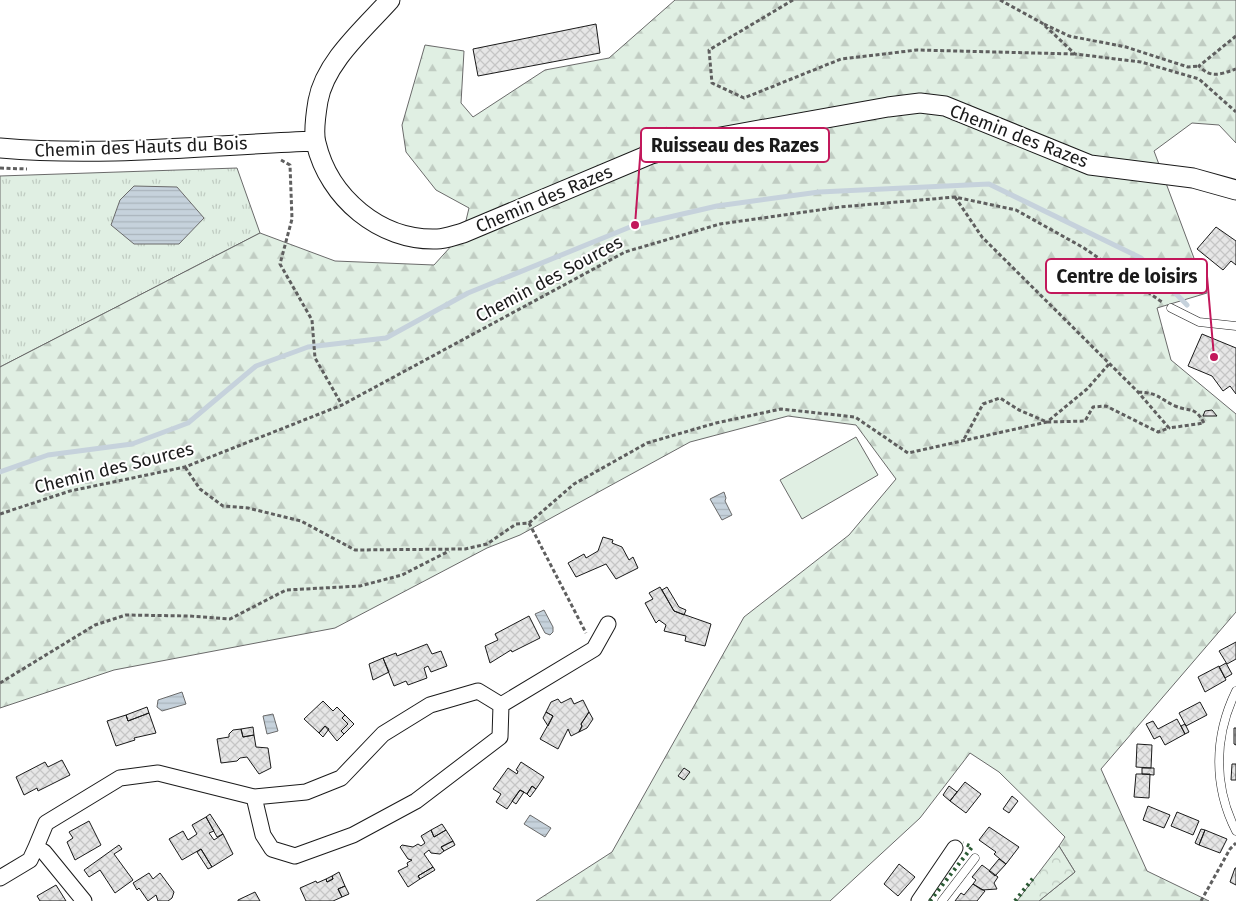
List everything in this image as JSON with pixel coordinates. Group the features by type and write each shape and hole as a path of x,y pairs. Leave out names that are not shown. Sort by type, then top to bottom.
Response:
{"street":[{"name":"Chemin des Razes","path":"390,0 350,44 328,74 318,100 315,141 326,172 343,197 362,216 388,230 413,237 438,240 463,233 651,154 704,140 888,106 920,103 945,106 1090,165 1193,178 1236,190"},
{"name":"Chemin des Hauts du Bois","path":"0,148 29,151 185,148 315,141"},
{"path":"501,705 594,649 608,624"},
{"path":"0,878 30,860 46,823 120,778 158,772 254,797 306,792 341,778 383,734 430,705 478,691 501,705"},
{"path":"254,797 263,835 272,849 295,856 353,835 416,801 500,737 501,705"},
{"path":"36,847 44,852 84,901"},
{"path":"919,901 955,848"}],"lane":[{"path":"1171,308 1200,322 1236,326"},
{"path":"1236,690 1225,715 1220,736 1221,786 1226,811 1236,831"},
{"path":"942,901 975,858"}],"path":[{"path":"793,0 709,50 712,83 744,98 842,59 917,50 1075,54 1141,62 1199,78 1236,112"},
{"path":"1000,0 1070,36 1126,47 1188,67 1199,66 1236,36"},
{"path":"1042,23 1075,54"},
{"path":"1199,66 1206,73 1214,76 1236,69"},
{"path":"1199,78 1206,73"},
{"path":"281,142 280,160 290,165 292,218 280,264 312,320 315,358 342,405"},
{"path":"955,197 982,237 1138,392 1169,428"},
{"name":"Chemin des Sources","path":"0,514 70,491 185,467 342,405 626,252 720,224 840,207 955,197 1016,210 1084,248 1171,308"},
{"path":"1046,422 1087,389 1108,364"},
{"path":"185,467 200,489 223,506 248,508 301,520 355,550 410,548 450,551 487,544 516,524 529,523 574,484 647,443 716,423 781,409 855,417 908,453 1046,422 1085,421 1093,407 1106,406 1158,432 1169,428 1204,423 1199,414 1190,409 1177,407 1154,393 1138,392"},
{"path":"963,441 983,404 1000,398 1019,410 1046,422"},
{"path":"529,523 594,649"},
{"path":"0,683 95,625 126,615 230,619 286,590 360,586 402,575 450,551"},
{"path":"1201,901 1230,849 1236,843"}],"green space":[{"path":"675,0 1236,0 1236,143 1219,125 1192,123 1154,151 1207,293 1157,308 1171,360 1236,414 1236,612 1101,769 1147,871 1209,901 1039,901 1075,872 1059,846 1065,837 999,772 970,753 920,818 830,901 536,901 612,852 744,617 849,535 896,479 856,425 788,416 690,442 520,535 487,548 335,628 114,670 0,708 0,367 260,233 335,261 434,265 463,233 469,208 436,190 406,152 402,125 425,45 464,51 461,103 473,117 545,70 609,58"},
{"path":"237,168 260,233 0,367 0,176"},
{"path":"856,437 878,475 802,519 780,480"},
{"path":"1059,846 1075,872 1039,901 1017,901"}],"shaded area":[{"path":"134,186 177,187 204,218 179,244 134,244 111,225 120,200"},
{"path":"724,492 725,501 732,515 722,520 710,499"},
{"path":"544,610 553,627 553,632 550,635 545,633 535,614"},
{"path":"182,692 186,704 162,711 157,707 158,700"},
{"path":"273,714 278,731 267,734 263,716"},
{"path":"530,815 551,828 545,837 524,824"}],"building":[{"path":"596,24 600,53 478,76 473,49"},
{"path":"1216,227 1236,241 1236,265 1231,261 1223,270 1197,249"},
{"path":"1202,334 1236,348 1236,394 1230,386 1223,391 1212,376 1188,366"},
{"path":"1212,410 1217,416 1203,416 1205,411"},
{"path":"603,537 613,540 612,543 622,547 629,560 633,557 638,568 616,579 606,564 576,577 568,563 584,554 586,558 598,551"},
{"path":"660,587 674,611 711,624 705,646 685,641 686,636 664,631 666,625 659,620 656,623 645,603 653,599 649,593"},
{"path":"667,587 679,607 686,610 684,615 674,611 662,590"},
{"path":"529,616 540,638 512,652 511,650 490,663 485,646 498,640 495,634"},
{"path":"1236,642 1236,659 1227,664 1219,651"},
{"path":"427,644 432,654 441,651 447,666 431,672 428,666 424,668 427,678 408,685 406,681 394,686 383,658 396,653 397,656"},
{"path":"383,658 389,672 373,680 369,664"},
{"path":"1226,663 1232,674 1225,678 1219,667"},
{"path":"1219,666 1226,680 1205,692 1198,677"},
{"path":"571,698 574,704 583,700 589,712 581,724 579,732 571,736 568,729 558,749 540,739 553,716 546,712 551,702 558,699 561,703"},
{"path":"323,701 333,711 337,707 345,715 342,718 348,724 341,731 344,734 337,741 325,726 319,733 304,719"},
{"path":"1200,702 1207,715 1186,726 1179,713"},
{"path":"147,707 149,713 128,721 126,715"},
{"path":"546,712 553,716 548,726 543,718"},
{"path":"589,712 593,719 587,728 579,732 581,724"},
{"path":"149,713 156,733 134,738 135,740 116,746 107,721 126,715 128,721"},
{"path":"345,715 354,724 344,734 341,731 348,724 342,718"},
{"path":"1177,719 1185,734 1165,745 1160,736 1154,739 1146,724 1153,721 1158,729"},
{"path":"1185,724 1189,732 1185,734 1181,726"},
{"path":"325,726 329,729 323,737 319,733"},
{"path":"253,727 254,735 243,737 241,729"},
{"path":"1234,728 1236,728 1236,745 1234,744"},
{"path":"241,729 243,737 254,735 256,747 268,748 271,768 259,774 247,757 240,758 237,761 221,763 217,739 229,737 233,730"},
{"path":"1137,744 1152,745 1151,768 1136,767"},
{"path":"62,760 70,775 38,791 37,788 24,795 16,777 45,762 48,767"},
{"path":"521,762 544,777 536,789 532,786 527,794 520,790 507,809 496,802 501,794 493,789 508,768 517,774 518,771 516,770"},
{"path":"1232,764 1236,764 1236,780 1231,780"},
{"path":"684,768 690,772 684,780 678,776"},
{"path":"1142,768 1154,768 1154,775 1142,774"},
{"path":"1136,774 1150,774 1149,798 1134,797"},
{"path":"965,782 981,794 966,813 950,801"},
{"path":"532,786 536,789 530,797 527,794"},
{"path":"949,786 957,792 950,801 943,795"},
{"path":"520,790 524,792 516,804 512,801"},
{"path":"1012,796 1018,801 1009,813 1003,809"},
{"path":"1148,806 1170,815 1164,828 1143,820"},
{"path":"1177,812 1199,821 1193,835 1171,826"},
{"path":"210,814 223,834 217,837 206,817"},
{"path":"206,817 214,831 209,833 214,840 223,834 233,854 212,867 201,849 182,860 169,839 183,831 188,840 197,834 192,825"},
{"path":"89,821 101,845 75,860 67,842 73,838 69,832"},
{"path":"442,824 446,830 434,837 431,830"},
{"path":"989,827 1019,847 1006,864 994,854 996,852 979,840"},
{"path":"1201,829 1205,830 1199,845 1195,843"},
{"path":"431,830 434,837 446,830 453,841 441,847 444,851 440,854 431,853 429,850 424,854 433,867 418,876 420,879 408,887 398,871 408,866 407,863 412,860 408,859 400,847 402,845 413,847 418,844 421,846 425,843 421,836"},
{"path":"1205,830 1227,839 1220,853 1199,845"},
{"path":"453,841 455,845 444,851 441,847"},
{"path":"119,845 122,849 114,854 133,880 115,893 100,870 89,877 84,870"},
{"path":"201,849 212,867 208,869 197,852"},
{"path":"999,859 1006,864 995,876 989,871"},
{"path":"899,864 915,877 898,896 884,884"},
{"path":"982,865 998,877 994,883 997,889 982,890 973,884 976,880 972,877"},
{"path":"433,867 435,870 420,879 418,876"},
{"path":"1236,868 1236,885 1230,882"},
{"path":"339,872 345,886 338,889 342,897 333,901 306,901 300,888 316,881 317,883 326,879 327,882 333,879 332,876"},
{"path":"149,873 153,879 160,873 174,892 172,898 168,901 158,901 156,895 148,901 139,888 137,890 133,883"},
{"path":"332,876 333,879 327,882 326,879"},
{"path":"973,884 985,891 977,901 955,901 961,893 964,895"},
{"path":"56,885 66,901 40,901 37,896"},
{"path":"345,886 349,894 342,897 338,889"},
{"path":"255,892 260,901 238,901 238,900"}],"waterway":[{"path":"0,472 48,455 132,444 188,423 256,366 308,347 386,338 468,293 635,225 717,206 819,192 989,184 1141,258 1187,305"}],"hedge":[{"path":"930,901 972,847 963,843"},
{"path":"1015,901 1034,877"}],"place":[{"name":"Ruisseau des Razes","path":"635,225"},
{"name":"Centre de loisirs","path":"1214,357"}]}
